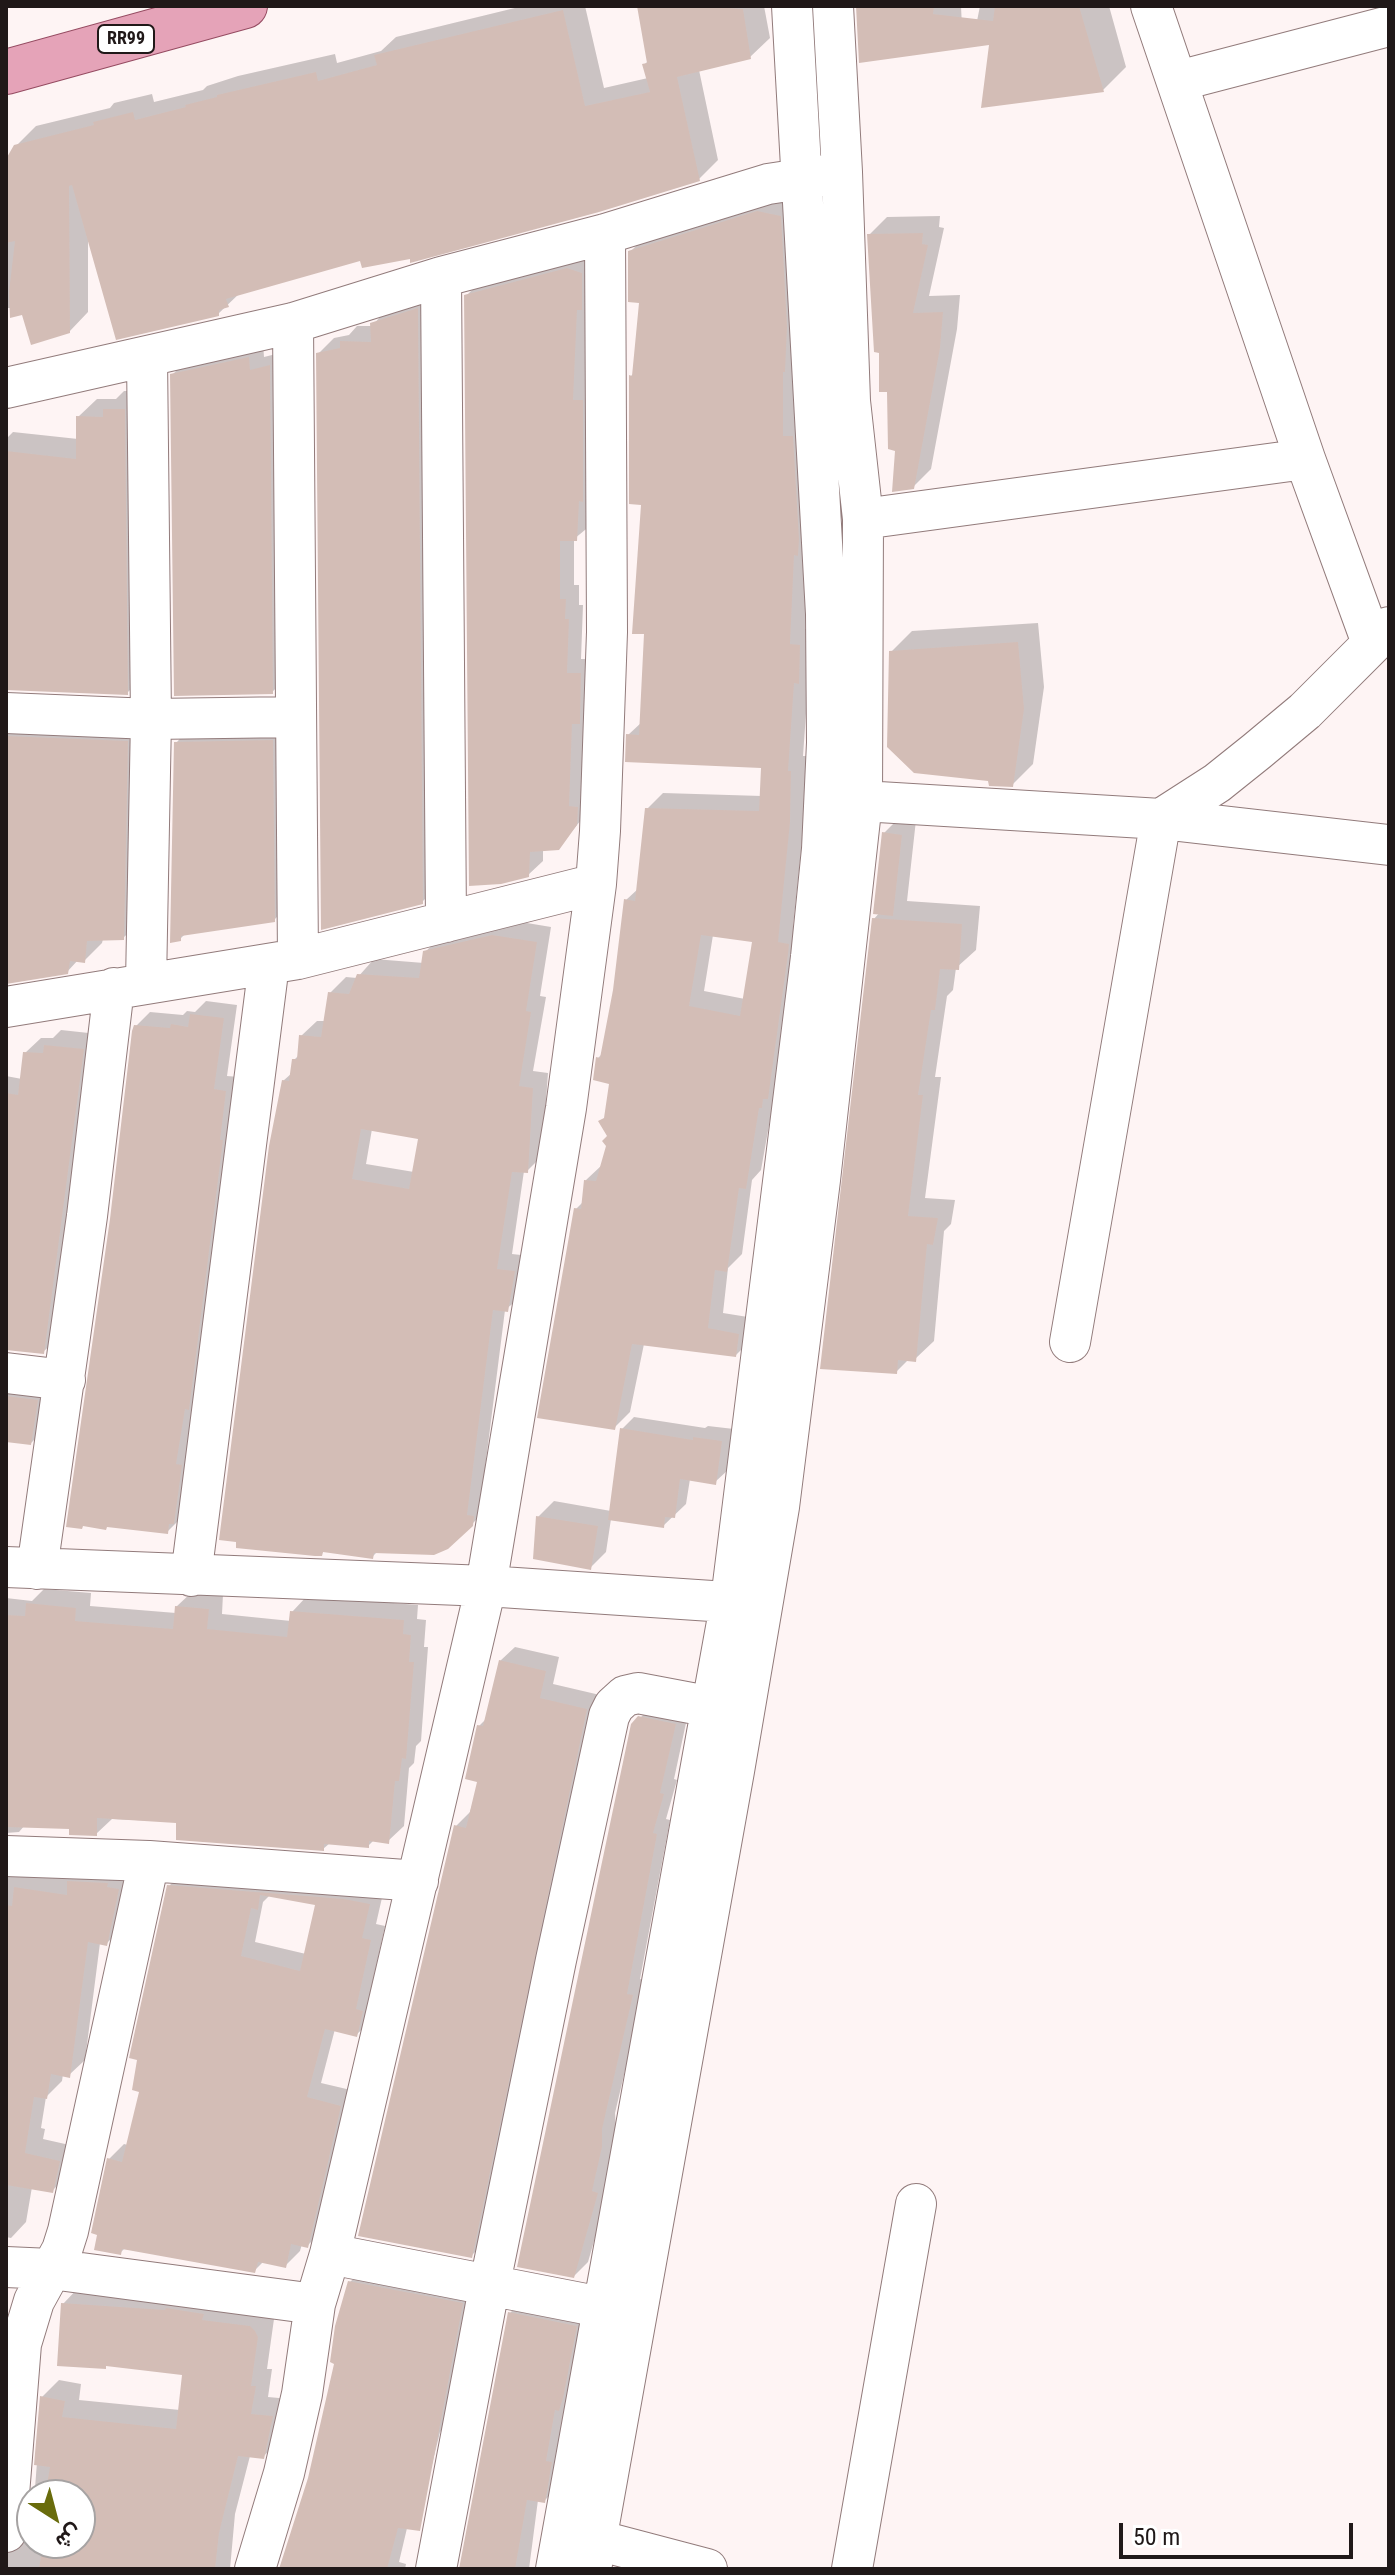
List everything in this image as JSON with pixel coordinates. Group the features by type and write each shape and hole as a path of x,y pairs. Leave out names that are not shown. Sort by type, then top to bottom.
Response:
{"main road":[{"name":"RR99","path":"6,48 150,12 245,6"},
{"name":"RR99","path":"6,72 150,12"}],"street":[{"path":"707,2569 594,2554 747,1602 822,849 827,743 826,614 792,6"},
{"path":"556,2569 712,1707 779,1507 820,1180 862,801 863,519 850,401 833,6"},
{"path":"1070,1342 1161,819 1217,783 1305,711 1380,635 1305,459 1151,6"},
{"path":"1178,81 1389,26"},
{"path":"6,388 293,323 441,277 605,234 768,184 842,172"},
{"path":"255,2569 290,2446 302,2394 315,2304 330,2254 486,1586 553,1196 596,884 607,632 605,234"},
{"path":"441,277 446,922"},
{"path":"191,1576 283,962 296,717 293,323"},
{"path":"147,357 151,719 130,986 65,1380 21,1568 486,1586 747,1602"},
{"path":"863,519 1305,459"},
{"path":"6,713 151,719 296,717"},
{"path":"862,801 1161,819 1389,845"},
{"path":"6,1007 283,962 596,884"},
{"path":"6,1373 65,1380"},
{"path":"436,2569 490,2283 609,1716 625,1696 638,1693 712,1707"},
{"path":"6,1856 149,1861 418,1881"},
{"path":"6,2532 21,2344 34,2301 62,2250 68,2231 149,1861"},
{"path":"852,2569 916,2204"},
{"path":"330,2254 601,2307"},
{"path":"6,2267 51,2269 315,2304"}],"building":[{"path":"637,6 728,6 743,9 751,59 677,77 700,181 410,263 410,259 362,268 360,261 226,299 229,307 219,310 219,316 116,340 72,185 69,186 70,333 31,345 22,315 10,318 9,292 15,241 6,243 6,159 14,145 133,112 135,120 186,107 217,95 316,72 318,81 377,65 374,55 563,10 585,106 650,92 642,64 647,63"},
{"path":"856,6 934,6 933,14 993,21 995,6 1079,6 1104,92 981,108 989,45 859,63"},
{"path":"757,211 781,216 787,327 783,436 793,436 799,539 798,556 794,555 790,644 800,645 799,684 794,683 788,771 791,771 790,822 778,942 789,944 788,954 768,1099 763,1099 762,1108 759,1108 746,1189 739,1188 727,1272 715,1270 708,1328 739,1334 736,1357 632,1344 615,1430 537,1418 574,1208 581,1209 584,1180 596,1181 606,1146 602,1141 607,1136 598,1121 604,1118 609,1084 593,1080 613,990 624,899 635,901 645,808 759,811 761,768 625,762 626,734 639,735 644,634 632,634 641,505 629,504 629,375 632,376 639,303 628,302 628,251","holes":["701,935 752,942 740,1016 689,1006"]},
{"path":"923,233 922,244 928,245 913,313 943,312 940,348 914,489 892,492 895,451 888,449 887,392 879,392 879,353 874,352 867,234"},
{"path":"567,268 582,273 582,310 577,310 573,400 583,400 583,502 579,501 577,541 560,541 560,599 566,599 565,619 569,619 567,673 581,673 580,724 572,724 569,806 578,807 577,825 559,850 530,852 529,877 501,884 469,886 464,295"},
{"path":"418,308 423,904 321,930 316,353 340,348 340,341 371,342 370,323"},
{"path":"249,357 250,370 270,365 273,694 174,696 170,374"},
{"path":"103,409 125,409 128,695 6,690 6,451 76,459 76,416 103,417"},
{"path":"1018,642 1024,709 1013,787 989,786 988,781 914,773 887,747 889,651"},
{"path":"6,736 128,741 124,940 87,941 85,963 70,961 68,974 6,984"},
{"path":"273,740 275,922 181,936 181,941 170,943 174,742"},
{"path":"882,832 902,835 893,916 873,914"},
{"path":"872,918 962,924 959,970 940,969 918,1095 923,1095 908,1216 938,1218 933,1245 927,1244 916,1362 898,1360 897,1374 820,1369"},
{"path":"492,935 537,942 526,1011 531,1012 519,1086 533,1088 528,1173 512,1172 497,1269 515,1271 508,1312 493,1310 467,1515 474,1516 473,1526 448,1549 434,1555 374,1553 373,1559 323,1552 322,1556 315,1556 236,1548 236,1542 219,1540 269,1146 282,1080 289,1081 292,1059 297,1059 299,1035 321,1037 328,992 349,994 357,974 419,978 423,951","holes":["361,1129 418,1139 409,1189 352,1179"]},
{"path":"190,1014 224,1018 214,1089 226,1091 220,1140 223,1140 189,1410 185,1409 176,1464 182,1465 174,1524 169,1524 168,1534 107,1527 106,1530 66,1527 110,1219 132,1031 134,1025 188,1027"},
{"path":"44,1045 84,1049 44,1354 6,1350 6,1093 18,1095 23,1052 43,1053"},
{"path":"6,1396 38,1400 31,1445 6,1442"},
{"path":"620,1428 693,1440 693,1437 722,1441 716,1485 680,1479 675,1518 665,1517 664,1528 608,1520"},
{"path":"536,1516 598,1526 591,1570 533,1559"},
{"path":"26,1603 76,1608 75,1621 173,1629 175,1606 209,1609 207,1629 287,1637 290,1611 404,1620 403,1634 411,1635 409,1662 414,1662 406,1759 402,1758 399,1781 395,1781 389,1844 369,1841 369,1848 324,1844 324,1851 176,1840 176,1823 97,1818 97,1836 69,1835 69,1829 6,1827 6,1615 25,1616"},
{"path":"499,1660 546,1671 540,1698 587,1709 472,2258 358,2236 454,1825 466,1828 477,1782 465,1779 477,1725 483,1726"},
{"path":"638,1716 676,1724 660,1793 664,1794 653,1833 657,1834 627,1994 633,1995 602,2129 602,2147 592,2191 598,2193 574,2278 517,2267 631,1724"},
{"path":"67,1881 108,1883 107,1887 119,1889 107,1946 88,1942 70,2078 51,2074 47,2099 34,2097 25,2153 60,2161 53,2193 6,2185 6,1905 12,1906 14,1887 67,1895"},
{"path":"167,1885 344,1899 370,1904 362,1938 371,1940 356,2009 363,2011 357,2037 325,2029 307,2097 341,2106 308,2248 291,2244 286,2268 258,2262 255,2273 122,2249 121,2255 94,2250 97,2235 91,2233 107,2158 122,2162 139,2092 132,2090 137,2060 129,2058","holes":["260,1895 315,1905 300,1971 241,1956 251,1908 258,1910"]},
{"path":"348,2281 463,2303 420,2531 398,2528 387,2569 279,2569 308,2478 334,2364 330,2362 335,2326"},
{"path":"61,2303 166,2308 204,2314 202,2320 250,2326 255,2331 258,2337 251,2386 256,2386 251,2414 273,2416 264,2459 238,2456 219,2533 215,2569 39,2569 41,2559 96,2559 96,2479 48,2479 50,2467 34,2465 40,2396 65,2401 62,2417 176,2429 182,2375 106,2366 106,2369 57,2366"},
{"path":"508,2312 577,2326 563,2398 559,2411 555,2410 546,2461 552,2462 545,2503 527,2500 515,2569 459,2569"}]}
